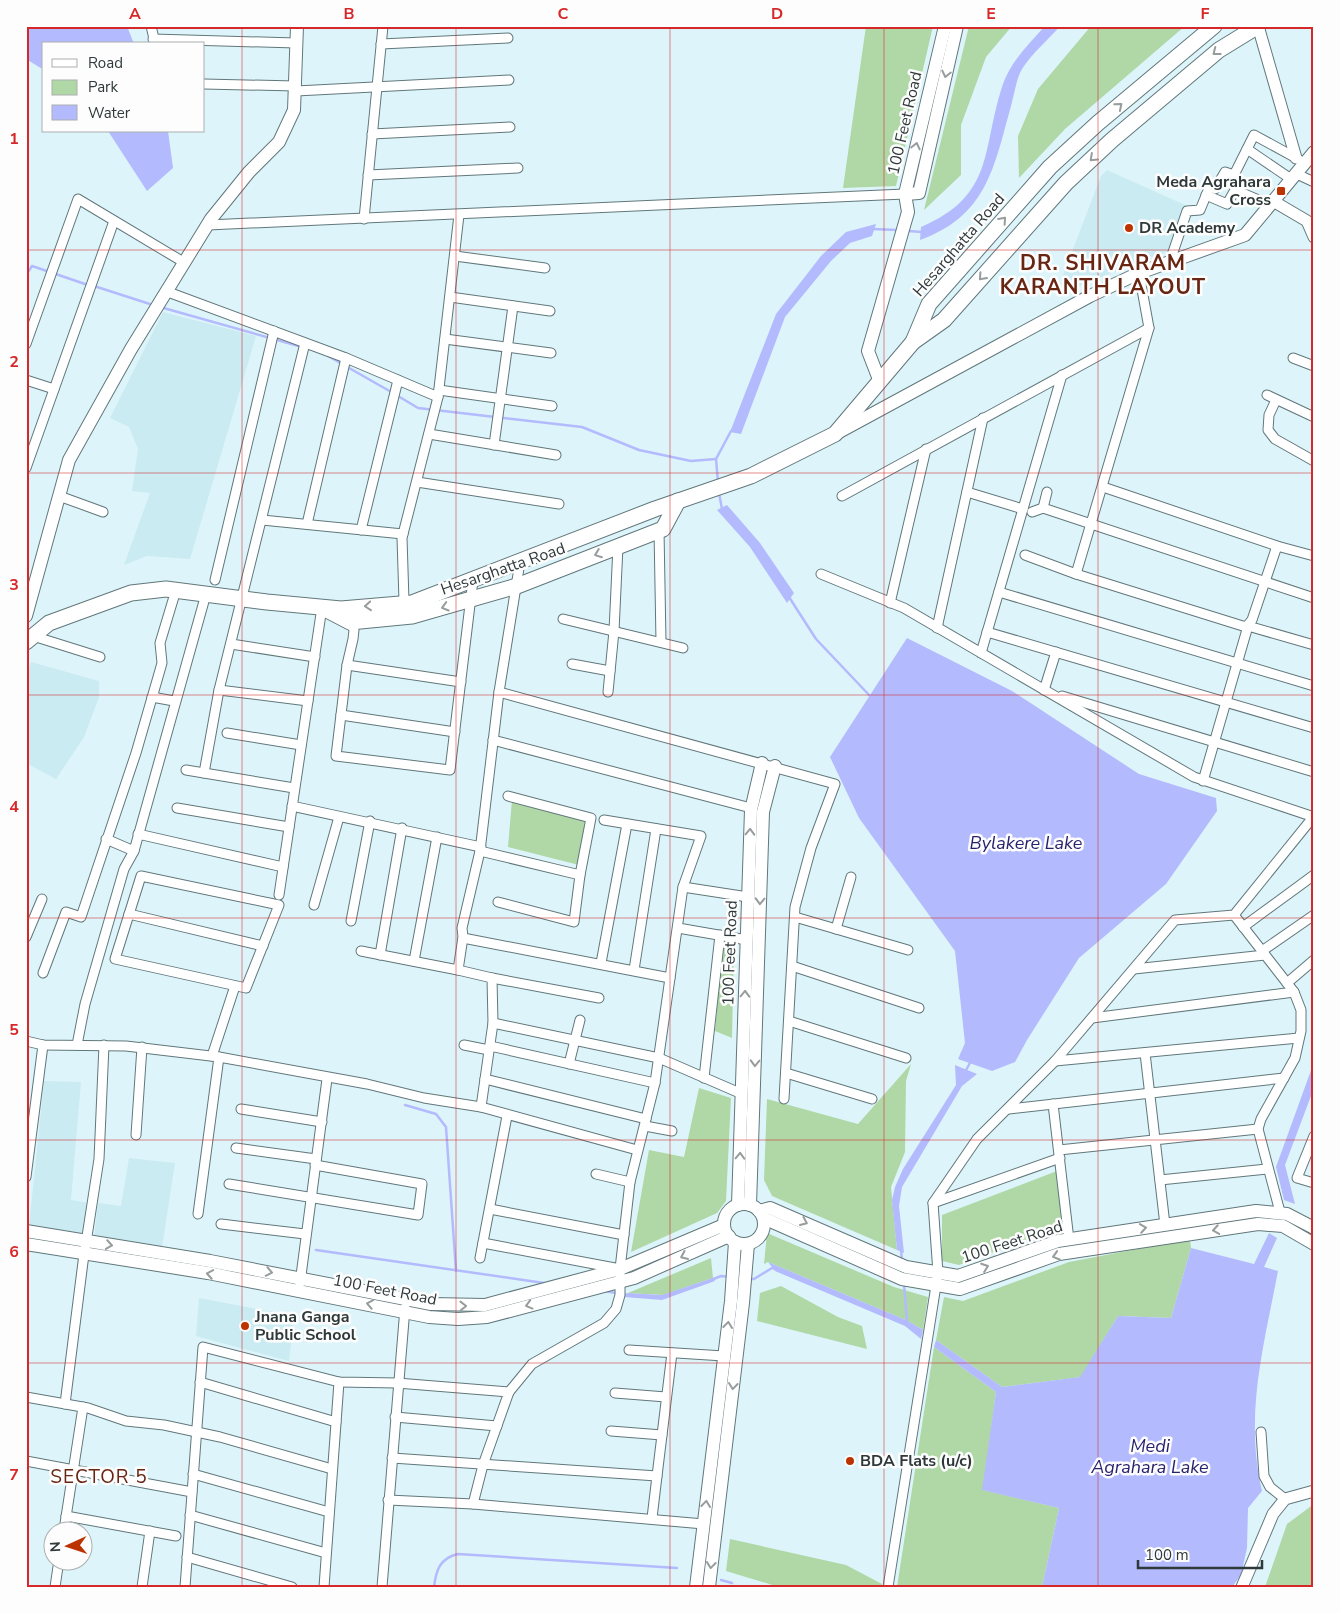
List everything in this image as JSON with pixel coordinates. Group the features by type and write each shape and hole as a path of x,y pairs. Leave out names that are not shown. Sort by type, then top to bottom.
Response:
{"main road":[{"path":"26,616 29,594 69,460 131,348 168,292 208,225 249,172 279,142 294,110 297,26"},
{"name":"100 Feet Road","path":"944,26 905,194 918,193 957,26"},
{"name":"Hesarghatta Road","path":"913,342 929,304 1050,168 1098,123 1214,26"},
{"path":"835,434 913,342 944,320 1066,183 1112,140 1219,50 1258,26"},
{"name":"Hesarghatta Road","path":"30,639 49,623 131,593 166,589 341,609 412,603 678,501 752,476 835,434 1090,296 1139,273 1168,264 1245,234 1272,203 1298,168 1314,152"},
{"path":"880,382 868,351 908,212 905,194"},
{"path":"660,530 678,501"},
{"name":"Hesarghatta Road","path":"322,607 350,622 412,616 516,586 660,530"},
{"name":"100 Feet Road","path":"753,1211 742,1094 751,808 762,763"},
{"name":"100 Feet Road","path":"753,1211 763,812 775,766"},
{"name":"100 Feet Road","path":"753,1211 770,1208 890,1260 916,1275 938,1279 963,1289 1060,1254 1264,1217 1280,1212 1314,1244"},
{"path":"709,1587 737,1302 736,1243 728,1212 753,1211 761,1234 754,1241 736,1243"},
{"name":"100 Feet Road","path":"753,1211 768,1220 902,1279 916,1275"},
{"name":"100 Feet Road","path":"938,1279 962,1275 1058,1241 1165,1225 1264,1217 1314,1228"},
{"name":"100 Feet Road","path":"26,1231 85,1247 405,1304 444,1306 485,1305 620,1276 736,1243"},
{"name":"100 Feet Road","path":"26,1244 85,1247"},
{"path":"696,1587 724,1356 737,1302"}],"street":[{"path":"151,26 154,41 296,43"},
{"path":"364,218 383,26"},
{"path":"1258,26 1298,168"},
{"path":"382,44 508,38"},
{"path":"205,84 296,88 377,87 509,80"},
{"path":"372,134 510,127"},
{"path":"1168,264 1187,211 1200,210 1210,186 1215,189 1225,172 1234,175 1254,135 1314,182"},
{"path":"1247,149 1298,168"},
{"path":"368,175 518,168"},
{"path":"1206,195 1227,204 1236,190 1272,203 1307,221 1314,237"},
{"path":"208,225 905,194"},
{"path":"26,344 78,199 185,263"},
{"path":"404,601 403,534 439,393 459,214"},
{"path":"26,468 114,220"},
{"path":"455,256 546,268"},
{"path":"1076,574 1149,328 1139,273"},
{"path":"168,292 346,358 398,380 439,393 552,406"},
{"path":"450,297 550,311"},
{"path":"494,445 513,306"},
{"path":"842,496 1149,328"},
{"path":"215,580 274,332"},
{"path":"445,339 551,353"},
{"path":"204,773 220,690 305,343"},
{"path":"308,524 346,358"},
{"path":"1293,358 1314,366"},
{"path":"981,653 999,592 1028,510 1062,375"},
{"path":"26,380 54,389"},
{"path":"362,530 398,380"},
{"path":"1267,395 1314,418"},
{"path":"1276,400 1269,415 1268,430 1275,438 1314,461"},
{"path":"937,628 984,418"},
{"path":"429,434 556,455"},
{"path":"890,603 926,449"},
{"path":"417,482 559,504"},
{"path":"1103,487 1277,546 1314,556"},
{"path":"967,492 1028,510 1042,508 1314,598"},
{"path":"1042,508 1047,492"},
{"path":"59,496 102,512"},
{"path":"262,520 403,534"},
{"path":"660,530 662,642"},
{"path":"608,692 614,631 618,546"},
{"path":"1203,780 1248,626 1277,546"},
{"path":"1024,555 1076,574 1219,620 1314,644"},
{"path":"458,970 463,938 462,928 480,849 499,692 520,562"},
{"path":"821,574 904,608 1194,777 1314,817 1234,915 1175,920 1055,1061 977,1139 933,1203 938,1279 888,1587"},
{"path":"341,609 354,630 347,665 336,756 450,770 473,580"},
{"path":"43,972 66,912 81,917 162,663 160,643 176,590"},
{"path":"999,592 1314,686"},
{"path":"77,1045 85,1004 124,869 134,851 174,701 206,594"},
{"path":"279,895 322,607"},
{"path":"564,619 683,648"},
{"path":"987,632 1314,728"},
{"path":"30,639 100,657"},
{"path":"231,644 315,657"},
{"path":"1045,691 1056,652"},
{"path":"572,664 610,671"},
{"path":"347,665 461,682"},
{"path":"220,690 308,701"},
{"path":"1045,691 1314,772"},
{"path":"499,692 775,766 835,784 811,848 795,906 784,1099"},
{"path":"152,697 174,701"},
{"path":"341,715 455,732"},
{"path":"227,733 301,745"},
{"path":"493,740 751,808"},
{"path":"186,770 294,788"},
{"path":"498,902 574,922 580,875 591,818 508,796"},
{"path":"292,806 338,817 402,828 580,875"},
{"path":"177,808 288,827"},
{"path":"314,905 338,817"},
{"path":"473,1504 483,1465 509,1392 532,1364 604,1323 616,1309 620,1295 620,1276 630,1182 655,1083 684,887 701,836 604,820"},
{"path":"351,921 370,821"},
{"path":"602,963 627,824"},
{"path":"1297,837 1314,825"},
{"path":"380,955 402,828"},
{"path":"634,970 656,829"},
{"path":"138,834 283,867"},
{"path":"414,962 437,837"},
{"path":"106,839 134,851"},
{"path":"1243,927 1314,875"},
{"path":"141,876 279,905 246,988 115,959 129,914 141,876"},
{"path":"836,929 851,877"},
{"path":"684,887 748,897"},
{"path":"26,937 30,915 42,899"},
{"path":"129,914 263,946"},
{"path":"1234,915 1294,992 1302,1017 1295,1058 1261,1119 1258,1129 1267,1169 1280,1212"},
{"path":"1134,970 1264,953 1314,915"},
{"path":"795,917 908,950"},
{"path":"678,928 747,940"},
{"path":"704,1078 720,935"},
{"path":"463,938 602,963 670,978"},
{"path":"361,951 599,998"},
{"path":"1287,983 1314,960"},
{"path":"792,966 919,1008"},
{"path":"481,1107 493,1022 492,978"},
{"path":"198,1214 215,1056 235,986"},
{"path":"1092,1018 1294,992"},
{"path":"569,1064 580,1020"},
{"path":"789,1021 906,1058"},
{"path":"493,1022 659,1058 742,1094"},
{"path":"1055,1061 1299,1038"},
{"path":"26,1041 42,1045 142,1047 215,1056 481,1107 637,1150"},
{"path":"26,1177 42,1045"},
{"path":"65,1404 85,1247 99,1159 104,1045"},
{"path":"464,1045 490,1048 655,1083"},
{"path":"136,1135 142,1047"},
{"path":"1145,1053 1165,1225"},
{"path":"786,1073 872,1099"},
{"path":"1009,1109 1284,1078"},
{"path":"300,1284 305,1234 327,1079"},
{"path":"485,1079 672,1131"},
{"path":"1053,1104 1069,1240"},
{"path":"242,1109 322,1122"},
{"path":"480,1258 507,1116"},
{"path":"933,1203 1060,1154 1155,1140 1258,1129"},
{"path":"1314,1136 1298,1178 1314,1183"},
{"path":"229,1184 418,1215 422,1184 236,1148"},
{"path":"1160,1180 1267,1169"},
{"path":"596,1174 630,1182"},
{"path":"490,1208 624,1234"},
{"path":"221,1224 305,1234"},
{"path":"483,1243 620,1276"},
{"path":"382,1587 397,1383 405,1304"},
{"path":"185,1587 203,1347 339,1382 397,1383 509,1392"},
{"path":"630,1350 724,1356"},
{"path":"652,1518 672,1353"},
{"path":"200,1382 336,1422"},
{"path":"324,1587 339,1382"},
{"path":"615,1393 666,1397"},
{"path":"26,1397 83,1408 126,1421 164,1425 196,1432 332,1469"},
{"path":"65,1520 83,1408"},
{"path":"395,1417 497,1426"},
{"path":"611,1432 662,1435"},
{"path":"1261,1432 1264,1476 1270,1487 1285,1499"},
{"path":"392,1458 657,1476"},
{"path":"26,1461 192,1492"},
{"path":"193,1474 329,1512"},
{"path":"1242,1587 1273,1514 1285,1499 1314,1492"},
{"path":"388,1500 473,1504 704,1524"},
{"path":"190,1515 326,1553"},
{"path":"66,1516 176,1536"},
{"path":"142,1587 150,1531"},
{"path":"187,1557 292,1587"},
{"path":"55,1587 58,1570"}],"shaded area":[{"name":"DR Academy","path":"1107,170 1185,205 1168,251 1074,288 1062,278 1101,176"},
{"path":"163,312 256,336 190,559 147,556 124,565 150,493 132,491 138,449 129,427 110,418"},
{"path":"31,662 99,681 99,697 84,737 56,779 26,763 26,673"},
{"path":"44,1081 81,1082 71,1200 89,1203 83,1233 29,1226"},
{"path":"129,1158 175,1163 162,1247 94,1237 98,1203 121,1206"},
{"name":"Jnana Ganga Public School","path":"199,1298 294,1316 289,1361 196,1336"}],"green space":[{"path":"866,26 933,26 896,186 843,188"},
{"path":"969,26 1012,26 986,57 961,125 961,175 924,210"},
{"path":"1091,26 1185,26 1065,129 1019,178 1018,136 1038,89"},
{"path":"512,800 585,820 579,865 508,847"},
{"path":"723,942 734,944 732,1038 715,1031"},
{"path":"911,1064 906,1081 905,1152 891,1187 897,1250 772,1196 764,1180 767,1099 858,1124"},
{"path":"699,1088 731,1098 726,1201 717,1213 631,1252 649,1150 684,1157"},
{"path":"1057,1171 1062,1226 959,1265 942,1261 942,1215"},
{"path":"767,1233 894,1287 928,1297 923,1330 908,1321 768,1262 764,1264"},
{"path":"1190,1239 1191,1248 1171,1318 1118,1316 1081,1377 1002,1387 936,1340 944,1297 963,1301 1069,1262"},
{"path":"711,1258 713,1278 663,1295 628,1293"},
{"path":"781,1286 838,1317 862,1326 867,1349 757,1321 760,1293"},
{"path":"934,1347 996,1392 983,1490 1059,1508 1042,1587 897,1587"},
{"path":"1314,1504 1314,1587 1265,1587 1287,1524"},
{"path":"730,1539 846,1565 882,1584 881,1587 779,1587 726,1571"}],"water":[{"path":"26,26 127,26 133,42 42,42 42,69 26,59"},
{"path":"1045,26 1060,26 1033,55 1020,73 999,149 984,187 974,203 960,218 942,230 920,240 921,227 945,214 962,200 974,185 982,168 996,107 1006,76 1021,53"},
{"path":"109,132 168,132 173,168 147,191"},
{"path":"876,224 872,236 850,243 831,261 785,317 741,434 730,432 776,314 821,256 846,232"},
{"path":"727,505 760,543 794,593 787,603 750,547 717,510"},
{"name":"Bylakere Lake","path":"907,638 1012,691 1139,774 1216,798 1217,811 1166,884 1079,958 1015,1062 992,1071 958,1059 965,1043 955,951 859,818 830,757"},
{"path":"1314,1062 1314,1088 1285,1165 1295,1204 1284,1200 1276,1167"},
{"path":"955,1065 977,1074 962,1086 902,1187 899,1206 904,1253 897,1250 892,1200 895,1187 903,1169 956,1085"},
{"name":"Medi Agrahara Lake","path":"1269,1233 1277,1238 1264,1267 1278,1271 1262,1353 1255,1407 1257,1463 1262,1491 1248,1508 1247,1548 1241,1575 1232,1587 1042,1587 1059,1508 982,1490 996,1392 934,1347 936,1340 1002,1387 1080,1377 1118,1316 1171,1318 1191,1248 1254,1264"},
{"path":"768,1262 908,1321 923,1330 921,1339 905,1326 775,1271"},
{"path":"713,1278 715,1281 662,1300 624,1297 628,1293 662,1295"}],"waterway":[{"path":"873,229 897,230"},
{"path":"908,231 922,232"},
{"path":"26,275 32,266 88,285"},
{"path":"94,286 153,305"},
{"path":"160,307 302,347"},
{"path":"328,356 393,393"},
{"path":"398,396 418,408 582,427 639,450 691,461 716,459"},
{"path":"718,482 716,459 731,431"},
{"path":"719,493 722,509"},
{"path":"789,597 816,639 870,696"},
{"path":"965,1072 971,1061"},
{"path":"405,1105 436,1114 446,1127 456,1271"},
{"path":"901,1249 902,1261"},
{"path":"316,1250 544,1283"},
{"path":"750,1279 754,1279 772,1268 776,1269"},
{"path":"711,1280 721,1276 730,1277"},
{"path":"904,1284 907,1322"},
{"path":"604,1291 629,1295"},
{"path":"434,1587 440,1566 447,1558 458,1554 677,1568"},
{"path":"721,1580 732,1583"}],"place":[{"name":"Meda Agrahara Cross","path":"1281,191"},
{"name":"DR Academy","path":"1129,228"},
{"name":"Jnana Ganga Public School","path":"245,1326"},
{"name":"BDA Flats (u/c)","path":"850,1461"}],"district":[{"name":"DR. SHIVARAM KARANTH LAYOUT","path":"1103,275"},
{"name":"SECTOR 5","path":"99,1477"}]}
